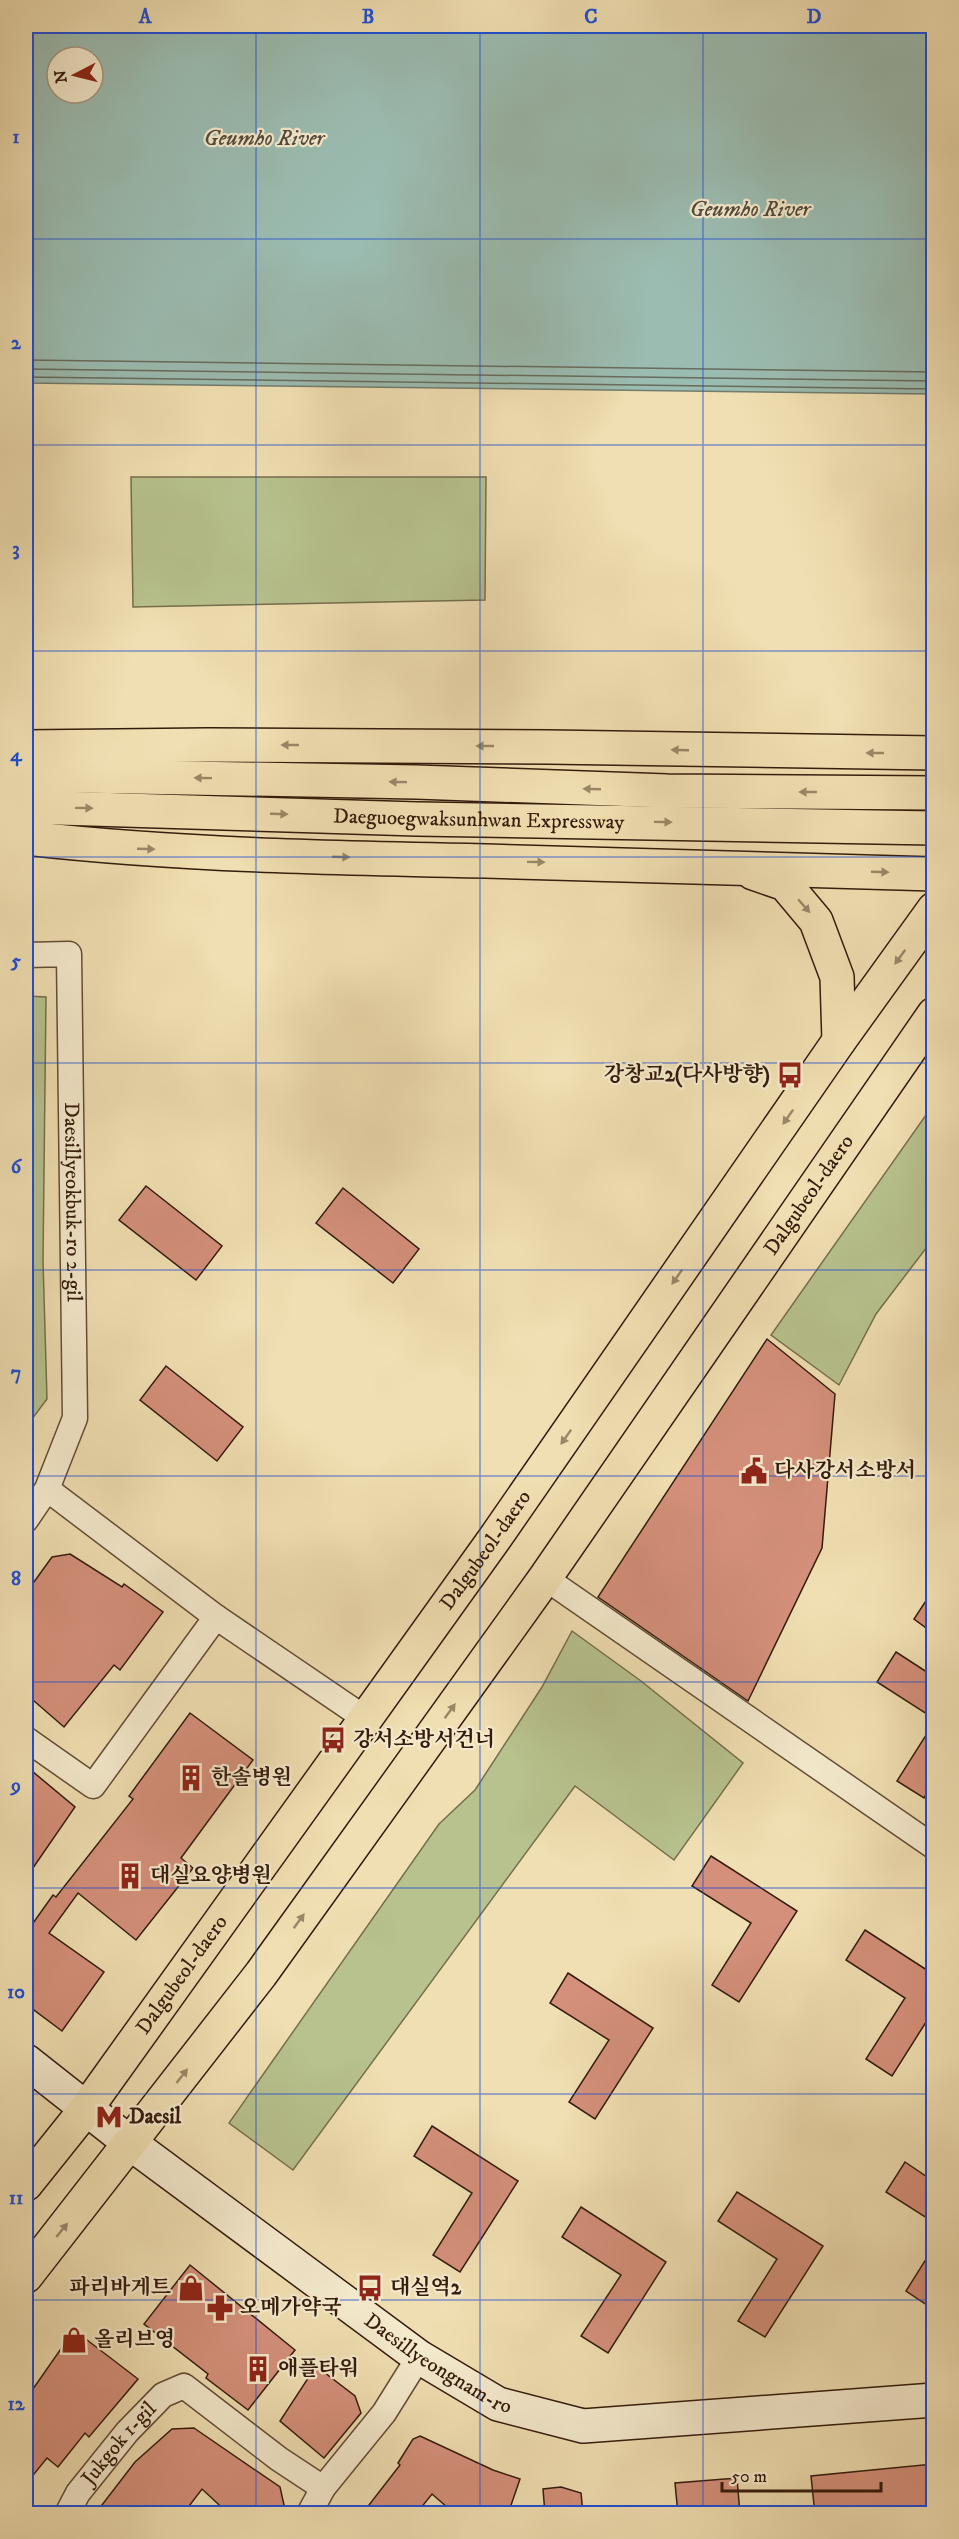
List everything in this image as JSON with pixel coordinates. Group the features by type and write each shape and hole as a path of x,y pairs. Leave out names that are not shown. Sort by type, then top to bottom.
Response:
{"main road":[{"path":"26,747 536,746 933,753"},
{"name":"Daeguoegwaksunhwan Expressway","path":"26,775 416,782 667,791 933,793"},
{"name":"Daeguoegwaksunhwan Expressway","path":"26,807 417,819 933,828"},
{"path":"26,838 114,848 368,859 738,867 933,874"},
{"path":"738,867 785,884 816,921 837,977 839,1041"},
{"name":"Dalgubeol-daero","path":"26,2184 86,2109 495,1539 839,1041 933,909"},
{"name":"Dalgubeol-daero","path":"26,2276 261,1974 545,1578 933,1014"}],"street":[{"name":"Daesillyeokbuk-ro 2-gil","path":"26,955 69,954 75,1418 47,1489 26,1520"},
{"path":"47,1489 216,1617 366,1719"},
{"path":"545,1578 933,1846"},
{"path":"26,1739 93,1786 216,1617"},
{"name":"Daesillyeongnam-ro","path":"26,2061 130,2143 419,2357 498,2404 584,2426 933,2400"},
{"path":"309,2514 323,2488 384,2414 419,2357"},
{"name":"Jukgok 1-gil","path":"67,2514 78,2493 127,2432 163,2395 184,2386 279,2459 323,2488"}],"green space":[{"path":"131,477 486,477 485,600 133,607"},
{"path":"26,996 46,997 43,1261 47,1399 26,1427"},
{"path":"933,1105 933,1239 876,1314 839,1385 771,1335"},
{"path":"572,1631 641,1681 743,1763 674,1860 575,1786 293,2170 229,2123 439,1824 475,1790 542,1687"}],"water":[{"name":"Geumho River","path":"26,26 933,26 933,394 26,383"}],"building":[{"path":"146,1186 222,1246 196,1280 119,1220"},
{"path":"343,1188 419,1249 393,1283 316,1223"},
{"name":"다사강서소방서","path":"767,1339 835,1394 822,1548 748,1701 598,1597"},
{"path":"166,1366 243,1427 217,1461 140,1400"},
{"path":"70,1554 122,1587 124,1584 163,1612 120,1670 114,1665 64,1727 26,1694 26,1593 52,1557"},
{"path":"933,1590 933,1633 914,1619"},
{"path":"896,1652 933,1676 933,1718 877,1682"},
{"path":"190,1713 253,1760 181,1858 193,1868 136,1940 78,1893 49,1933 104,1972 62,2031 26,2004 26,1933 53,1895 56,1897 133,1799 129,1796"},
{"path":"933,1724 933,1783 924,1798 897,1781"},
{"path":"26,1766 75,1807 26,1878"},
{"path":"711,1856 797,1911 739,2002 712,1985 751,1923 692,1886"},
{"path":"865,1930 933,1974 933,2011 892,2076 866,2059 905,1998 846,1960"},
{"path":"568,1973 653,2028 595,2119 569,2102 609,2040 550,2003"},
{"path":"432,2126 518,2181 460,2272 433,2255 472,2193 414,2156"},
{"path":"905,2162 933,2181 933,2222 886,2192"},
{"path":"737,2192 823,2246 765,2337 738,2321 777,2259 718,2221"},
{"path":"581,2207 666,2262 608,2353 581,2336 621,2275 562,2237"},
{"path":"933,2248 933,2309 906,2291"},
{"path":"190,2265 295,2350 248,2410 206,2378 208,2374 144,2324"},
{"path":"74,2330 138,2379 89,2437 85,2433 58,2467 47,2458 26,2484 26,2399"},
{"path":"316,2366 355,2396 361,2413 324,2458 280,2421"},
{"path":"194,2428 280,2487 286,2514 229,2514 202,2489 183,2514 95,2514 135,2462 172,2429"},
{"path":"420,2436 493,2470 520,2479 508,2514 455,2514 432,2494 416,2514 362,2514 400,2465 398,2463 413,2439"},
{"path":"933,2464 933,2514 815,2514 811,2476"},
{"path":"737,2478 740,2514 678,2514 675,2483"},
{"path":"561,2487 581,2493 583,2514 545,2514 543,2489"}],"place":[{"name":"강창교2(다사방향)","path":"790,1075"},
{"name":"다사강서소방서","path":"754,1471"},
{"name":"강서소방서건너","path":"333,1740"},
{"name":"한솔병원","path":"191,1778"},
{"name":"대실요양병원","path":"130,1876"},
{"name":"Daesil","path":"109,2117"},
{"name":"파리바게트","path":"191,2288"},
{"name":"대실역2","path":"370,2288"},
{"name":"오메가약국","path":"220,2308"},
{"name":"올리브영","path":"74,2340"},
{"name":"애플타워","path":"258,2369"}]}
